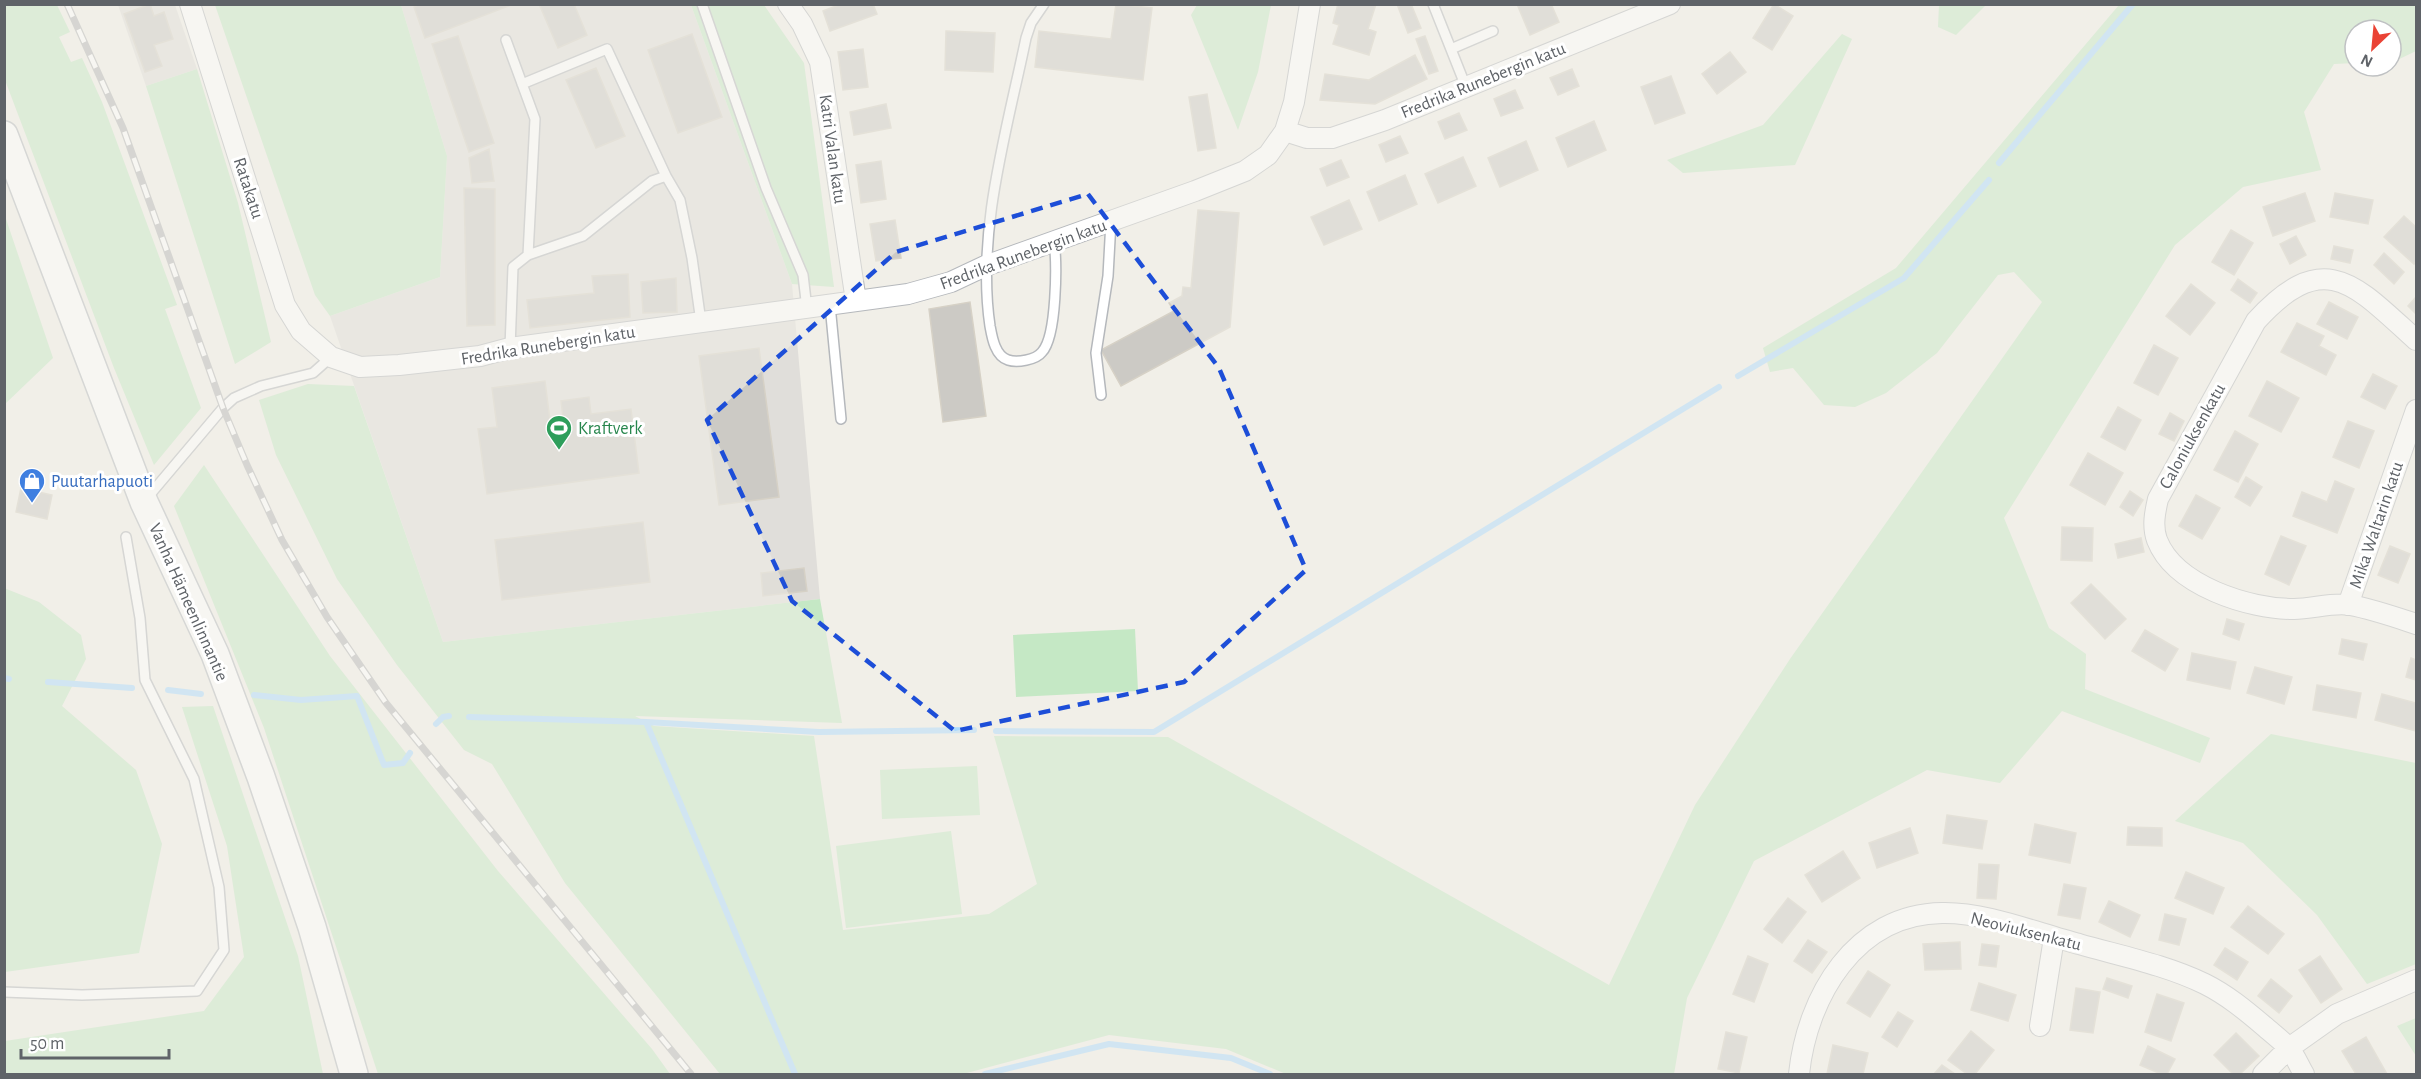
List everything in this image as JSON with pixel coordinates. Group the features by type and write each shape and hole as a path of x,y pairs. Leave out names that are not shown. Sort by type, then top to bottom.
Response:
{"street":[{"name":"Ratakatu","path":"190,4 285,305 301,331 332,357"},
{"name":"Katri Valan katu","path":"788,4 802,24 820,63 856,301"},
{"path":"1285,131 1294,102 1310,4"},
{"name":"Fredrika Runebergin katu","path":"332,357 360,367 399,365 480,356 510,348 908,294 951,282 985,266 1245,171 1268,155 1285,131 1307,138 1332,138 1385,120 1670,4"},
{"name":"Vanha Hämeenlinnantie","path":"4,135 144,502 215,654 261,777 312,927 354,1074"},
{"name":"Caloniuksenkatu","path":"2416,340 2362,291 2344,282 2317,279 2297,286 2274,302 2256,321 2158,498 2154,520 2157,540 2182,574 2226,596 2269,607 2294,609 2348,605 2416,624"},
{"name":"Mika Waltarin katu","path":"2348,605 2416,411"},
{"name":"Neoviuksenkatu","path":"1799,1074 1801,1056 1821,995 1836,970 1853,950 1876,932 1894,922 1916,915 1943,913 1976,916 2182,974 2237,1003 2289,1048 2304,1074"},
{"path":"2040,1026 2054,938"},
{"path":"2263,1074 2289,1048 2337,1014 2416,980"}],"lane":[{"path":"702,4 766,188 803,275 807,309"},
{"path":"1044,4 1031,22 1026,38 992,206 985,266 993,342 1002,357 1010,361 1034,358 1042,352 1049,340 1056,287 1054,240"},
{"path":"1433,4 1466,87"},
{"path":"1451,49 1493,31"},
{"path":"506,40 535,119 528,255"},
{"path":"522,84 607,49 666,176 680,200 692,258 701,322"},
{"path":"510,348 513,267 528,255 583,236 652,181 666,176"},
{"path":"1101,394 1096,353 1108,276 1111,221"},
{"path":"830,305 840,419"},
{"path":"144,502 234,398 261,386 313,373 332,357"},
{"path":"4,992 82,995 197,991 224,950 219,887 194,779 145,680 140,618 126,537"}],"highlighted area":[{"path":"1088,194 1219,368 1306,570 1184,682 955,731 792,601 707,420 896,252"}],"shaded area":[{"path":"118,5 175,5 197,69 146,86"},
{"path":"401,5 691,5 792,284 820,599 443,642 330,316 440,277 447,156"}],"green space":[{"path":"5,4 57,5 70,32 59,37 71,62 82,58 102,102 177,305 165,309 201,408 154,465 114,368 5,80"},
{"path":"1939,4 1986,5 1956,35 1938,27"},
{"path":"215,5 401,5 447,156 440,277 330,316 315,295"},
{"path":"691,5 764,5 804,63 834,287 792,284"},
{"path":"1197,5 1271,5 1258,72 1238,130 1191,15"},
{"path":"2119,5 2416,5 2416,51 2403,57 2403,18 2343,18 2343,64 2334,64 2304,112 2321,170 2243,187 2175,245 2004,518 2049,628 2086,654 2085,689 2210,738 2200,763 2062,711 2000,783 1927,770 1754,861 1687,998 1674,1074 1286,1074 1226,1049 1109,1035 963,1074 720,1074 565,883 492,764 464,750 397,665 337,579 276,455 259,400 308,384 354,386 443,642 820,599 842,723 635,716 654,726 814,736 843,930 989,914 1037,884 994,736 1168,737 1609,985 1695,805 1790,659 2042,302 2014,272 1998,275 1937,353 1886,393 1855,407 1824,405 1793,368 1770,372 1763,348 1896,268"},
{"path":"1842,34 1852,39 1795,165 1683,173 1667,160 1763,125"},
{"path":"197,69 238,203 271,342 235,364 146,86"},
{"path":"4,216 53,358 5,404"},
{"path":"204,465 330,656 498,871 652,1049 670,1074 378,1074 264,728 174,506"},
{"path":"4,588 39,602 81,635 86,659 62,706 136,770 162,844 139,953 5,972"},
{"path":"1135,629 1138,691 1016,697 1013,635"},
{"path":"213,706 298,956 323,1074 5,1074 5,1041 204,1011 244,957 227,846 182,707"},
{"path":"2271,734 2416,763 2416,964 2367,984 2317,915 2243,843 2175,821"},
{"path":"977,766 980,815 882,819 880,770"},
{"path":"951,831 962,914 846,928 836,846"},
{"path":"2416,1018 2416,1056 2397,1026"}],"building":[{"path":"150,4 154,16 164,12 173,39 154,45 162,66 145,72 124,14"},
{"path":"420,4 514,4 425,38 414,7"},
{"path":"539,4 574,4 587,35 558,48"},
{"path":"841,4 873,4 877,14 830,31 823,11"},
{"path":"1116,4 1152,8 1143,80 1035,67 1039,31 1111,39"},
{"path":"1338,4 1376,4 1368,29 1376,32 1369,55 1333,44 1339,25 1333,23"},
{"path":"1397,4 1411,4 1421,28 1408,33"},
{"path":"1517,4 1555,4 1552,6 1559,22 1530,35"},
{"path":"1774,4 1793,16 1772,50 1753,38"},
{"path":"946,31 995,33 993,72 945,70"},
{"path":"692,34 722,117 678,133 648,50"},
{"path":"458,36 494,143 469,152 432,44"},
{"path":"1425,36 1438,71 1429,74 1416,39"},
{"path":"863,49 868,87 843,90 838,52"},
{"path":"1730,52 1746,72 1717,94 1702,74"},
{"path":"1415,55 1427,79 1375,104 1320,100 1325,74 1369,80"},
{"path":"596,68 625,136 596,148 566,80"},
{"path":"1572,69 1579,86 1558,95 1550,78"},
{"path":"1671,76 1685,113 1655,124 1641,87"},
{"path":"1515,90 1523,108 1501,116 1494,99"},
{"path":"1207,94 1216,148 1198,151 1189,97"},
{"path":"886,104 891,128 854,135 850,112"},
{"path":"1459,113 1467,130 1445,139 1438,122"},
{"path":"1594,121 1606,150 1568,167 1556,138"},
{"path":"1400,136 1408,153 1386,162 1379,145"},
{"path":"1526,141 1538,170 1500,187 1488,158"},
{"path":"489,149 494,181 472,183 469,158"},
{"path":"1463,157 1476,186 1438,203 1425,174"},
{"path":"1341,160 1349,177 1327,186 1320,169"},
{"path":"881,161 886,199 861,203 856,165"},
{"path":"1405,175 1417,204 1379,221 1367,192"},
{"path":"464,188 495,189 495,325 467,326"},
{"path":"2305,193 2315,221 2273,236 2263,207"},
{"path":"2335,193 2373,200 2368,224 2330,217"},
{"path":"1349,200 1362,229 1324,245 1311,217"},
{"path":"1198,210 1239,213 1230,327 1121,386 1101,350 1174,311 1169,303 1182,296 1183,287 1191,288"},
{"path":"2404,216 2416,227 2416,261 2414,264 2384,237"},
{"path":"895,220 901,258 876,261 870,224"},
{"path":"2231,230 2253,243 2234,275 2212,262"},
{"path":"2296,236 2306,255 2290,264 2280,244"},
{"path":"2334,246 2353,250 2350,263 2331,259"},
{"path":"2384,253 2404,272 2394,284 2374,265"},
{"path":"628,274 630,317 530,328 527,300 594,293 592,276"},
{"path":"676,278 677,312 643,313 641,282"},
{"path":"2238,279 2257,293 2250,303 2231,290"},
{"path":"2191,284 2215,303 2190,335 2166,316"},
{"path":"2416,297 2416,314 2408,306"},
{"path":"970,302 986,416 943,422 929,309"},
{"path":"2329,302 2358,317 2347,339 2317,324"},
{"path":"2297,323 2324,336 2319,346 2336,355 2326,375 2281,352"},
{"path":"2154,345 2178,358 2158,395 2134,383"},
{"path":"759,348 779,497 719,505 699,356"},
{"path":"2373,374 2397,386 2385,409 2361,397"},
{"name":"Kraftverk","path":"545,381 550,420 563,418 561,401 589,397 591,414 631,409 639,473 487,494 478,429 497,427 492,388"},
{"path":"2267,381 2299,398 2281,432 2249,416"},
{"path":"2118,407 2141,420 2125,450 2101,437"},
{"path":"2170,413 2184,421 2174,441 2159,434"},
{"path":"2348,421 2374,431 2359,468 2333,457"},
{"path":"2235,431 2258,444 2238,482 2214,470"},
{"path":"2088,453 2123,473 2105,505 2070,485"},
{"path":"2246,477 2262,487 2250,506 2235,497"},
{"path":"2335,481 2354,489 2337,533 2293,516 2302,492 2327,502"},
{"path":"21,488 52,495 47,519 16,512"},
{"path":"2130,491 2143,500 2133,516 2120,507"},
{"path":"2196,495 2220,508 2202,539 2179,526"},
{"path":"643,522 650,582 502,600 495,540"},
{"path":"2062,527 2093,528 2092,561 2061,560"},
{"path":"2281,536 2306,546 2289,585 2265,574"},
{"path":"2141,538 2144,552 2118,558 2115,544"},
{"path":"2390,546 2410,554 2398,583 2378,575"},
{"path":"804,568 807,591 763,596 761,573"},
{"path":"2091,584 2126,619 2105,639 2071,603"},
{"path":"2227,619 2244,624 2239,640 2223,634"},
{"path":"2145,630 2178,649 2165,671 2132,651"},
{"path":"2342,639 2367,644 2363,660 2339,654"},
{"path":"2192,653 2236,662 2230,689 2187,680"},
{"path":"2411,658 2416,660 2416,680 2406,677"},
{"path":"2255,667 2292,677 2284,704 2247,693"},
{"path":"2317,685 2361,693 2356,718 2313,710"},
{"path":"2382,694 2416,703 2416,731 2375,720"},
{"path":"1947,815 1987,821 1982,849 1943,843"},
{"path":"2035,824 2076,833 2070,863 2029,855"},
{"path":"2128,827 2162,828 2162,846 2127,845"},
{"path":"1910,828 1918,853 1877,868 1869,843"},
{"path":"1843,851 1860,878 1822,902 1805,875"},
{"path":"1979,864 1999,865 1996,899 1977,898"},
{"path":"2186,872 2224,888 2213,914 2175,898"},
{"path":"2064,884 2086,888 2080,919 2058,915"},
{"path":"1788,898 1806,912 1782,943 1764,929"},
{"path":"2109,901 2140,915 2130,937 2099,922"},
{"path":"2248,906 2284,934 2268,954 2231,927"},
{"path":"2165,914 2186,919 2179,945 2159,940"},
{"path":"1808,940 1827,952 1812,973 1794,961"},
{"path":"1960,942 1961,969 1925,970 1923,944"},
{"path":"1982,944 1999,946 1996,967 1979,965"},
{"path":"2225,948 2248,962 2237,980 2214,965"},
{"path":"1748,956 1768,964 1754,1002 1733,994"},
{"path":"2320,956 2342,989 2321,1003 2299,970"},
{"path":"1868,971 1890,985 1870,1017 1847,1003"},
{"path":"2107,978 2132,986 2128,998 2103,989"},
{"path":"2271,979 2292,996 2279,1013 2258,996"},
{"path":"1979,983 2016,995 2008,1021 1971,1010"},
{"path":"2076,988 2100,992 2093,1033 2070,1030"},
{"path":"2157,994 2184,1003 2171,1041 2145,1032"},
{"path":"1898,1012 1913,1021 1897,1047 1882,1037"},
{"path":"1971,1031 1994,1050 1975,1074 1967,1074 1948,1060"},
{"path":"1726,1032 1747,1037 1739,1073 1718,1069"},
{"path":"2236,1033 2259,1056 2240,1074 2233,1074 2214,1055"},
{"path":"2366,1037 2387,1074 2356,1074 2342,1051"},
{"path":"1833,1045 1868,1053 1863,1074 1827,1074"},
{"path":"2148,1046 2175,1059 2167,1074 2161,1074 2140,1065"},
{"path":"1942,1065 1955,1074 1934,1074"}],"waterway":[{"path":"1999,163 2133,4"},
{"path":"1738,376 1904,278 1989,180"},
{"path":"996,731 1154,732 1719,387"},
{"path":"4,678 9,679"},
{"path":"48,682 132,688"},
{"path":"168,690 201,694"},
{"path":"254,695 301,700 357,696 384,765 403,763 410,753"},
{"path":"436,724 443,717 449,716"},
{"path":"469,717 646,722 819,732 974,730"},
{"path":"646,722 795,1074"},
{"path":"985,1074 1109,1044 1231,1058 1270,1074"}],"railway":[{"path":"67,4 123,128 223,408 282,540 327,617 386,703 691,1074"}],"place":[{"name":"Kraftverk","path":"559,451"},
{"name":"Puutarhapuoti","path":"32,504"}]}
